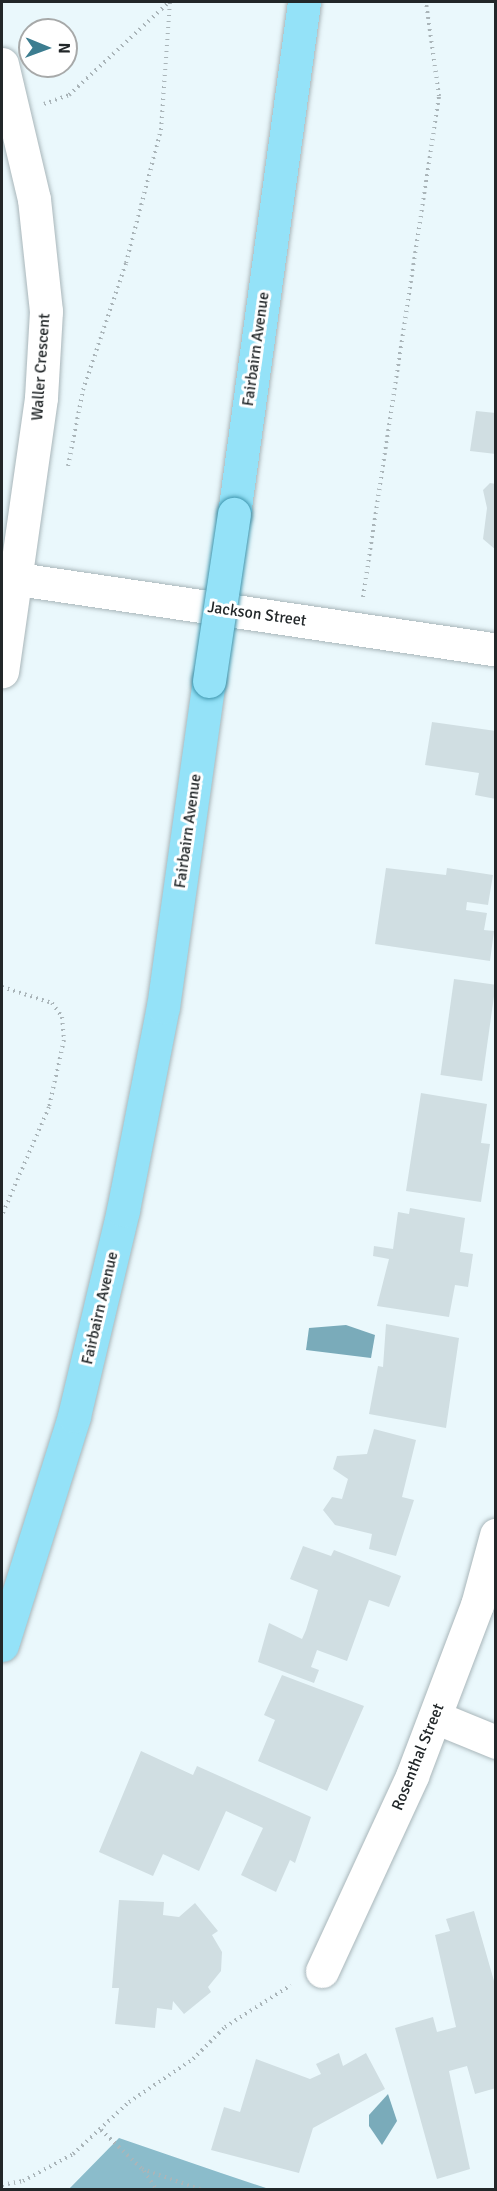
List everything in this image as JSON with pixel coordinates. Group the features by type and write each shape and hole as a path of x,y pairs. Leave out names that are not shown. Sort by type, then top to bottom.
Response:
{"main road":[{"name":"Fairbairn Avenue","path":"2,1645 74,1416 118,1233 163,1007 234,514 304,2"}],"street":[{"name":"Waller Crescent","path":"2,64 34,199 46,311 18,579 2,671"},
{"name":"Jackson Street","path":"18,579 495,650"},
{"name":"Rosenthal Street","path":"322,1971 435,1717 477,1605 495,1534"},
{"path":"435,1717 495,1742"}],"path":[{"path":"39,105 69,95 170,2"},
{"path":"66,474 83,390 126,263 161,130 170,2"},
{"path":"361,607 439,96 426,2"},
{"path":"2,987 52,1003 63,1017 64,1040 49,1107 2,1215"},
{"path":"2,2185 57,2165 225,2027 322,1971"},
{"path":"101,2130 142,2169 157,2190"},
{"path":"142,2169 202,2190"}],"shaded area":[{"path":"346,1325 375,1335 371,1358 306,1350 309,1328"},
{"path":"388,2094 397,2121 382,2145 369,2126 369,2115"},
{"path":"119,2138 221,2173 269,2189 69,2189"}],"building":[{"path":"476,411 496,413 496,454 470,451"},
{"path":"490,483 496,484 496,550 483,539 487,508 483,490"},
{"path":"432,722 496,731 496,799 475,795 479,773 425,765"},
{"path":"386,868 446,875 447,868 493,875 488,905 467,902 466,910 487,913 484,930 494,931 490,961 375,944"},
{"path":"454,979 496,985 482,1081 441,1075"},
{"path":"421,1093 487,1104 481,1143 490,1144 481,1202 406,1191"},
{"path":"410,1208 465,1218 460,1252 473,1254 468,1287 455,1285 449,1317 377,1306 389,1259 373,1256 374,1246 393,1249 398,1212 409,1214"},
{"path":"386,1324 459,1338 446,1428 369,1414 378,1366 383,1367"},
{"path":"374,1429 416,1440 402,1497 414,1500 396,1556 369,1549 372,1534 335,1525 323,1510 332,1497 342,1499 348,1479 333,1469 337,1456 367,1454"},
{"path":"303,1546 331,1556 334,1550 401,1576 389,1607 369,1600 347,1661 317,1650 311,1667 319,1670 314,1683 258,1662 269,1623 302,1639 306,1630 318,1590 290,1579"},
{"path":"282,1675 364,1706 327,1791 258,1761 275,1720 264,1715"},
{"path":"141,1751 193,1775 197,1766 311,1817 295,1863 290,1860 276,1892 241,1875 263,1828 226,1811 199,1871 163,1854 153,1876 99,1852"},
{"path":"119,1900 164,1902 163,1915 179,1917 195,1903 218,1931 212,1935 222,1952 221,1971 208,1987 211,1992 184,2014 173,2001 172,2010 157,2008 155,2028 115,2024 119,1988 112,1988"},
{"path":"474,1911 496,1988 496,2088 475,2094 467,2066 449,2071 470,2169 437,2179 395,2028 433,2017 437,2032 456,2027 435,1935 450,1931 446,1919"},
{"path":"339,2053 343,2066 366,2053 385,2089 313,2128 299,2173 211,2150 224,2107 240,2112 256,2059 310,2079 321,2074 316,2064"}]}
